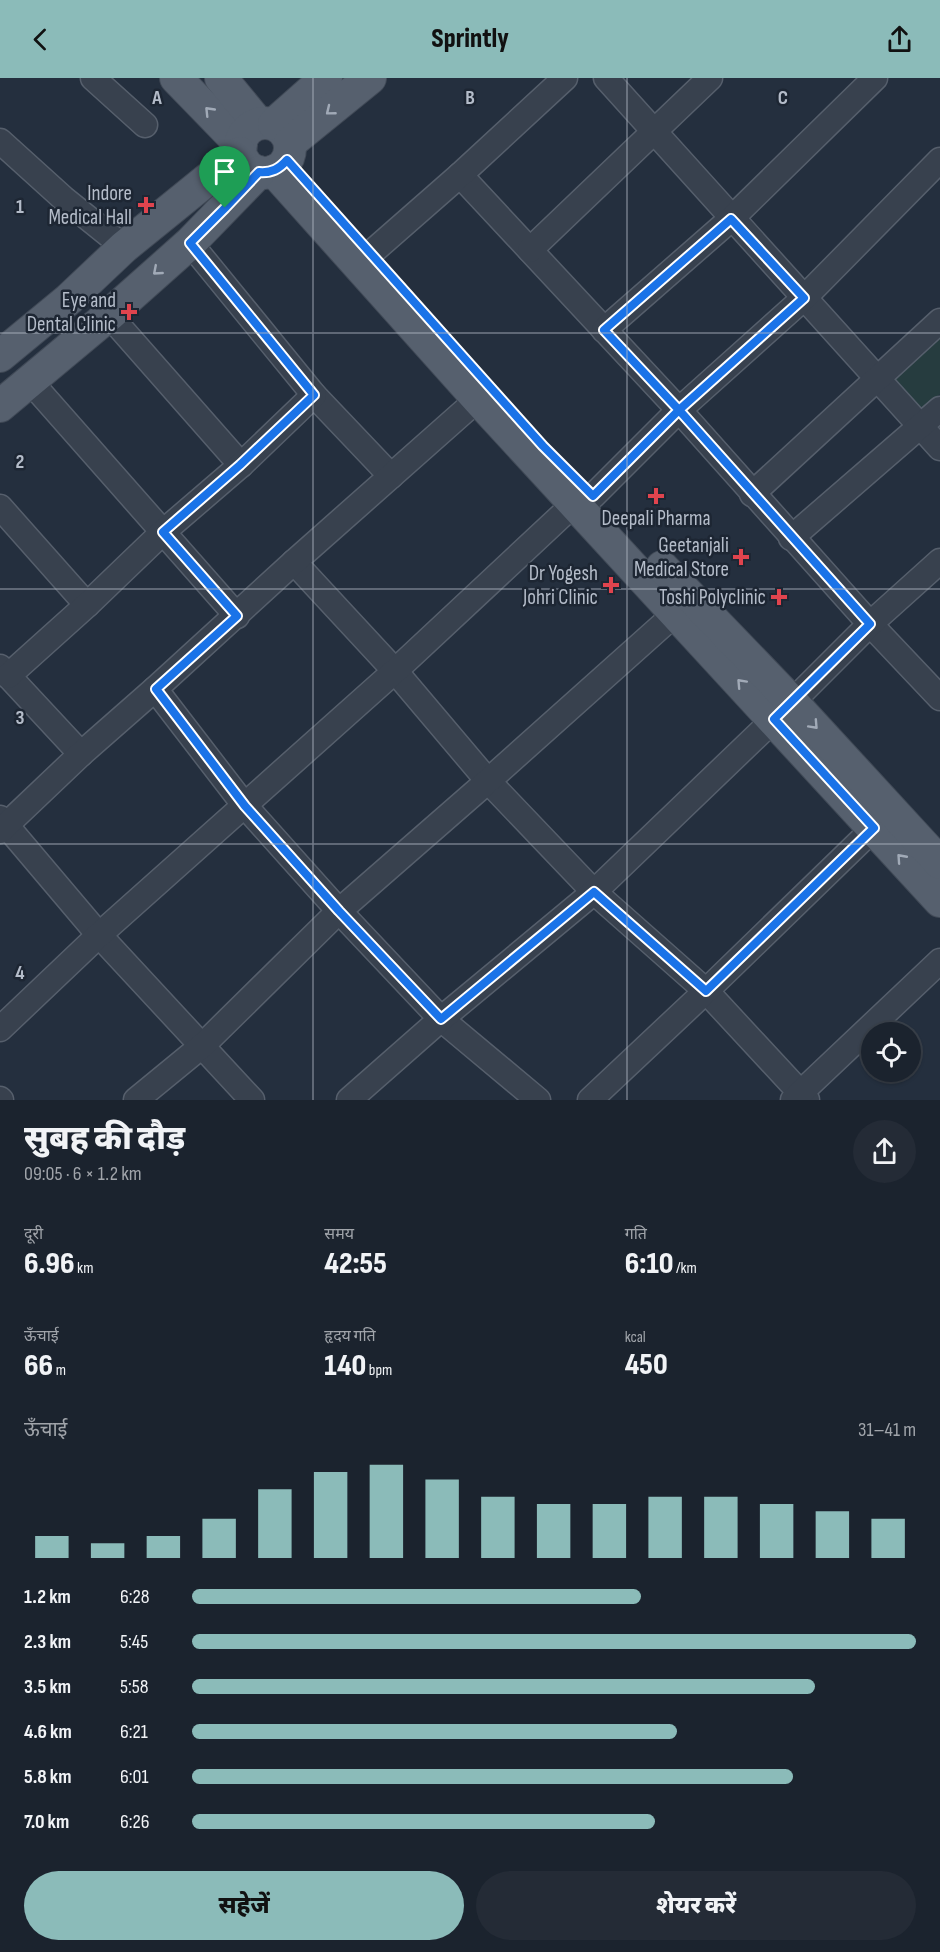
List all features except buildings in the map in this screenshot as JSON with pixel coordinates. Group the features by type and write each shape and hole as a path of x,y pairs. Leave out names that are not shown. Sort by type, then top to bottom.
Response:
{"main road":[{"path":"176,78 266,149 371,253 543,446 676,613 783,710 940,863"},
{"path":"221,78 266,149 478,399 584,500 783,710 874,828 940,901"},
{"path":"0,406 109,315 190,243 326,78"},
{"path":"0,356 69,299 123,247 370,78"}],"street":[{"path":"93,78 145,125"},
{"path":"371,253 565,78"},
{"path":"606,78 940,448"},
{"path":"530,250 710,78"},
{"path":"604,330 731,219 875,78"},
{"path":"0,141 63,198 123,247"},
{"path":"0,1029 99,935 396,672 679,410 804,298 939,164"},
{"path":"460,175 679,410 791,538 940,698"},
{"path":"190,243 314,395 391,476"},
{"path":"109,315 240,465"},
{"path":"752,494 940,321"},
{"path":"29,380 237,616"},
{"path":"81,754 4,671 87,605 163,532 240,465 314,395"},
{"path":"252,1100 99,935 2,825 478,399"},
{"path":"791,538 940,409"},
{"path":"0,507 87,605"},
{"path":"349,1100 441,1019 594,892 870,624 940,561"},
{"path":"294,562 396,672 488,781 594,892 706,991 800,1098 940,961"},
{"path":"136,1100 203,1045 339,911 676,613"},
{"path":"156,689 245,806 339,911 441,1019 538,1100"},
{"path":"590,1100 874,828"}],"green space":[{"path":"940,324 940,394 918,412 883,375"}],"place":[{"name":"Indore Medical Hall","path":"146,205"},
{"name":"Eye and Dental Clinic","path":"129,312"},
{"name":"Deepali Pharma","path":"656,496"},
{"name":"Geetanjali Medical Store","path":"741,557"},
{"name":"Dr Yogesh Johri Clinic","path":"611,585"},
{"name":"Toshi Polyclinic","path":"779,597"}],"route":[{"path":"225,208 190,243 314,395 240,465 163,532 237,616 156,689 245,806 339,911 441,1019 594,892 706,991 874,828 774,719 870,624 679,410 804,298 731,219 604,330 679,410 593,496 543,446 287,160 282,167 274,171 259,172 225,208"}]}
